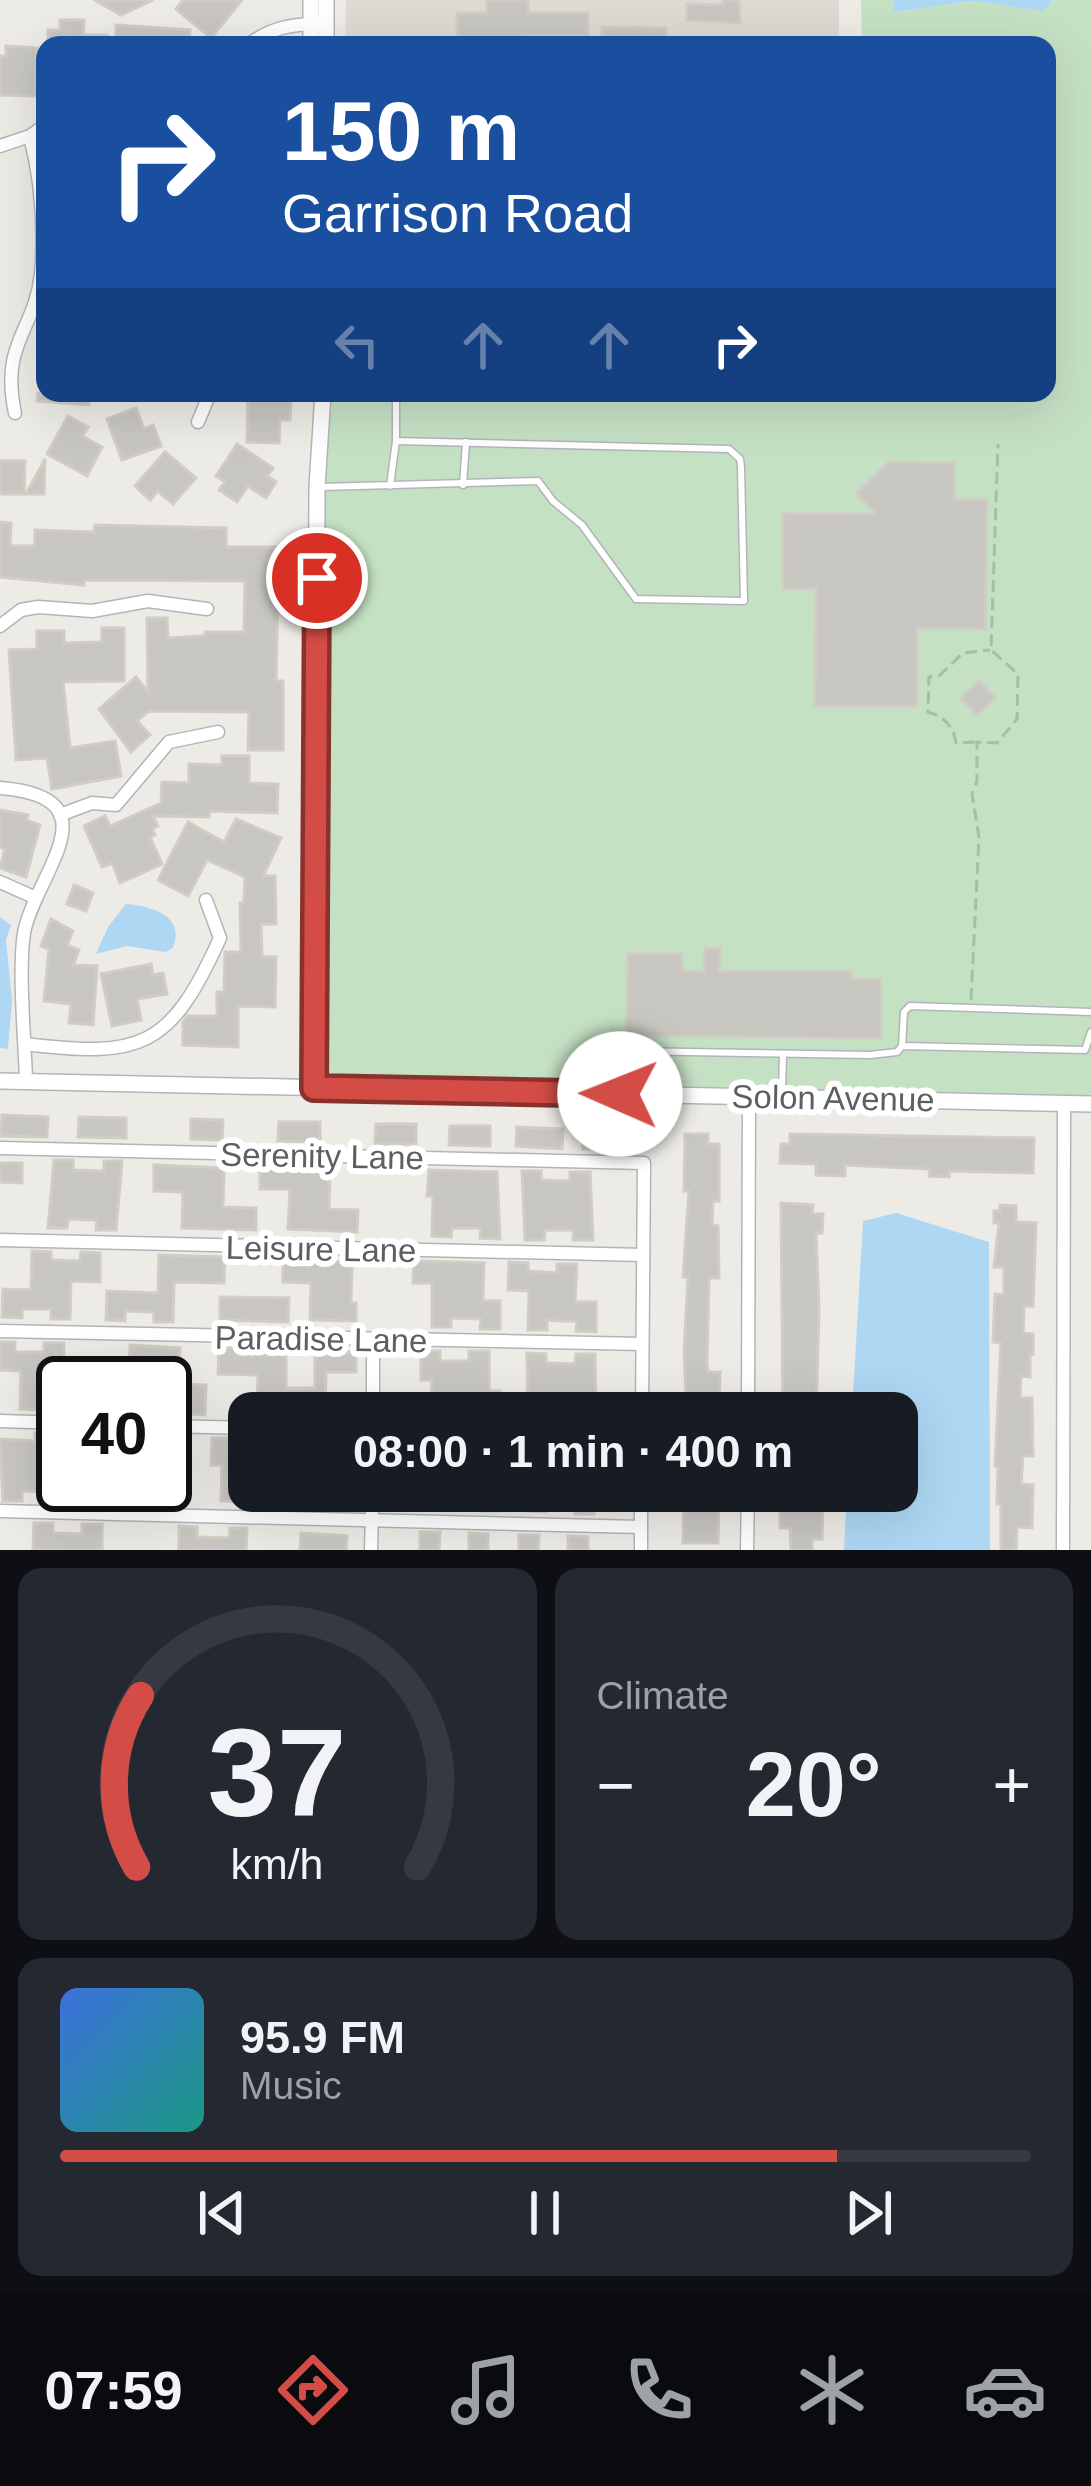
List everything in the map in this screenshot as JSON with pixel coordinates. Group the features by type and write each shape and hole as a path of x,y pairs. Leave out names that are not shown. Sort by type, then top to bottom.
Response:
{"street":[{"path":"311,0 323,36"},
{"path":"314,36 326,0"},
{"path":"262,36 318,24"},
{"path":"0,146 36,132"},
{"path":"30,136 36,164"},
{"path":"15,413 3,387 4,370 10,343 36,293"},
{"path":"198,422 206,402"},
{"path":"313,402 317,487"},
{"path":"314,1088 317,487 322,402"},
{"path":"0,626 21,610 38,607 92,611 148,601 207,609"},
{"path":"59,815 92,803 116,805 169,742 218,732"},
{"path":"0,788 35,790 59,815 62,849 36,898 24,934 26,1082"},
{"path":"0,882 36,898"},
{"path":"25,1043 88,1051 131,1047 156,1036 203,974 220,938 206,900"},
{"name":"Solon Avenue","path":"0,1081 1091,1104"},
{"path":"748,1096 748,1392"},
{"path":"1063,1550 1064,1103"},
{"name":"Serenity Lane","path":"0,1148 644,1163 643,1256"},
{"name":"Leisure Lane","path":"0,1240 643,1256"},
{"path":"642,1392 643,1256"},
{"name":"Paradise Lane","path":"0,1330 642,1344"},
{"path":"373,1392 374,1341"},
{"path":"0,1421 36,1422"},
{"path":"192,1427 228,1428"},
{"path":"0,1511 372,1515 641,1527"},
{"path":"640,1550 641,1512"},
{"path":"747,1550 748,1512"},
{"path":"371,1550 372,1515"}],"lane":[{"path":"389,486 396,402"},
{"path":"317,487 538,481 553,501 582,524 636,599 744,601 741,467 740,459 729,449 396,441"},
{"path":"463,485 466,442"},
{"path":"620,1094 616,1056 623,1052 870,1055 897,1052 902,1046 908,1007 1091,1012"},
{"path":"902,1046 1085,1050 1091,1032"},
{"path":"782,1054 782,1097"}],"path":[{"path":"992,650 998,444"},
{"path":"992,650 1018,674 1017,719 997,742 956,742 955,731 939,715 928,712 929,677 939,676 963,653 992,650"},
{"path":"971,1007 979,837 971,794 977,781 977,742"}],"shaded area":[{"path":"346,0 839,0 839,36 345,36"}],"green space":[{"path":"861,0 894,0 895,12 973,1 1020,7 1053,0 1091,0 1091,1096 321,1078 330,402 1056,402 1056,36 862,36"}],"water":[{"path":"894,0 1053,0 1044,11 973,1 894,12"},
{"path":"126,904 156,910 171,921 176,937 173,948 166,952 127,946 96,954 108,927"},
{"path":"0,917 11,925 6,940 12,1000 8,1049 0,1048"},
{"path":"896,1213 989,1242 990,1550 844,1550 846,1512 918,1512 918,1392 853,1392 863,1221"}],"building":[{"path":"95,0 153,0 121,15"},
{"path":"183,0 242,0 213,36 176,9"},
{"path":"487,0 528,0 528,13 588,13 588,36 457,36 457,13 487,13"},
{"path":"723,0 739,0 740,23 687,20 687,4 723,5"},
{"path":"60,20 84,20 83,35 107,36 48,36 48,30 60,30"},
{"path":"116,25 190,30 190,36 116,36"},
{"path":"602,27 666,28 666,36 602,36"},
{"path":"6,46 36,48 36,96 0,95 0,56 6,56"},
{"path":"248,402 291,402 290,420 280,420 279,443 247,442"},
{"path":"136,408 144,429 153,425 161,446 122,460 107,419"},
{"path":"68,416 88,427 82,436 102,447 87,476 47,454"},
{"path":"237,444 273,468 267,476 276,482 266,498 248,486 237,502 219,490 225,482 216,476"},
{"path":"165,452 196,478 173,504 158,491 150,500 135,486"},
{"path":"45,459 44,494 26,494"},
{"path":"0,461 25,461 24,494 0,494"},
{"path":"889,462 954,463 954,499 987,500 985,629 917,628 917,706 815,706 816,589 783,589 783,513 876,514 856,494"},
{"path":"0,522 11,523 10,546 35,546 35,530 94,532 95,525 226,528 226,547 279,547 276,681 283,681 283,750 248,750 249,712 149,711 137,721 150,735 131,752 99,709 136,677 148,692 147,618 167,618 168,638 244,632 245,581 84,580 84,585 0,577"},
{"path":"102,628 124,628 124,681 63,682 70,748 115,741 121,776 52,789 47,758 16,760 9,650 37,649 37,631 64,631 64,643 102,642"},
{"path":"979,681 995,698 977,715 961,698"},
{"path":"222,756 249,756 249,783 278,784 277,813 209,811 209,817 153,816 158,826 150,837 162,864 120,883 112,863 102,867 84,826 105,816 110,826 161,803 162,782 189,783 189,764 222,765"},
{"path":"0,810 28,815 26,820 40,825 26,877 0,868 5,849 0,847"},
{"path":"236,819 281,838 263,876 275,876 276,924 261,924 262,957 276,957 275,1007 238,1006 238,1047 183,1045 187,1016 217,1016 217,992 224,992 225,952 241,952 240,903 244,903 245,877 207,860 188,896 158,880 188,822 224,842"},
{"path":"74,885 93,893 86,911 67,904"},
{"path":"51,919 73,931 67,945 79,950 73,965 97,966 93,1025 69,1023 71,1004 44,1001 49,949 41,946"},
{"path":"705,948 720,948 719,971 851,971 851,979 881,979 881,1038 626,1036 628,953 682,954 682,971 704,971"},
{"path":"151,964 153,975 163,973 167,994 137,999 141,1020 112,1026 101,974"},
{"path":"2,1115 48,1117 47,1137 1,1136"},
{"path":"79,1117 126,1118 126,1138 78,1137"},
{"path":"191,1119 223,1120 222,1140 191,1139"},
{"path":"279,1122 320,1122 320,1142 278,1141"},
{"path":"376,1124 416,1124 416,1144 375,1144"},
{"path":"450,1126 490,1126 490,1146 449,1145"},
{"path":"517,1127 563,1129 562,1149 516,1146"},
{"path":"583,1129 630,1129 630,1149 583,1149"},
{"path":"685,1134 708,1134 708,1144 719,1144 719,1201 713,1201 712,1225 718,1226 719,1278 709,1278 707,1363 708,1372 720,1372 720,1392 686,1392 688,1277 683,1277 689,1191 684,1191"},
{"path":"790,1134 1034,1138 1033,1173 949,1171 949,1177 929,1176 930,1169 845,1165 845,1176 816,1175 816,1164 780,1163 781,1144 790,1144"},
{"path":"54,1160 73,1160 73,1170 104,1171 104,1161 122,1161 116,1230 96,1230 97,1220 68,1219 67,1228 48,1228"},
{"path":"0,1163 22,1163 22,1183 0,1182"},
{"path":"154,1165 224,1168 223,1207 256,1208 256,1230 182,1228 183,1192 154,1191"},
{"path":"260,1168 330,1169 329,1209 358,1210 357,1232 288,1229 290,1189 260,1189"},
{"path":"429,1170 497,1172 500,1239 480,1238 481,1228 452,1228 451,1237 432,1236"},
{"path":"522,1171 541,1171 541,1180 556,1181 570,1181 570,1172 590,1172 593,1240 573,1240 574,1230 545,1230 544,1240 525,1240"},
{"path":"781,1203 813,1205 812,1214 823,1214 822,1233 816,1233 817,1392 783,1392"},
{"path":"1000,1205 1016,1206 1016,1222 1036,1223 1033,1306 1024,1306 1023,1333 1033,1334 1033,1354 1030,1377 1021,1376 1020,1398 1032,1398 1033,1456 1023,1456 1021,1484 1033,1485 1032,1528 1017,1527 1016,1550 1001,1550 995,1466 1001,1343 993,1342 995,1294 1004,1295 1004,1267 994,1267 999,1223 994,1223 994,1211 1000,1211"},
{"path":"32,1251 51,1252 51,1260 80,1261 81,1252 100,1253 100,1282 71,1281 70,1319 51,1319 51,1309 22,1309 22,1318 2,1317 3,1289 31,1290"},
{"path":"159,1255 225,1257 224,1283 174,1282 173,1322 154,1322 154,1312 125,1311 125,1321 106,1320 107,1291 158,1293"},
{"path":"283,1260 352,1262 351,1303 356,1303 356,1321 310,1320 311,1283 283,1282"},
{"path":"414,1261 484,1263 483,1301 500,1301 500,1329 480,1329 481,1319 451,1318 451,1327 432,1327 432,1283 413,1283"},
{"path":"509,1262 528,1263 528,1271 557,1273 557,1264 577,1264 575,1302 596,1302 596,1332 576,1331 577,1321 547,1320 547,1330 528,1330 529,1291 508,1290"},
{"path":"220,1297 289,1298 288,1322 220,1320"},
{"path":"0,1342 15,1342 15,1352 44,1352 44,1343 64,1343 64,1356 36,1356 36,1410 20,1409 21,1371 0,1370"},
{"path":"130,1345 180,1348 180,1356 130,1356"},
{"path":"219,1348 237,1348 237,1355 269,1355 269,1348 286,1348 286,1388 315,1388 315,1352 356,1352 356,1372 326,1372 326,1392 258,1392 258,1375 218,1374"},
{"path":"421,1351 440,1351 440,1361 469,1361 469,1351 489,1351 489,1391 500,1392 432,1392 432,1380 421,1380"},
{"path":"527,1353 546,1354 546,1363 575,1364 576,1354 595,1354 596,1392 528,1392"},
{"path":"192,1384 206,1385 205,1415 192,1414"},
{"path":"36,1433 36,1491 22,1491 22,1501 3,1501 0,1439 35,1441"},
{"path":"212,1438 228,1438 228,1501 221,1501 222,1465 211,1465"},
{"path":"684,1512 719,1512 718,1543 683,1543"},
{"path":"780,1512 823,1512 822,1539 812,1539 812,1550 791,1550 790,1528 780,1528"},
{"path":"34,1523 53,1523 53,1533 82,1534 82,1524 102,1524 102,1550 33,1550"},
{"path":"179,1526 197,1527 197,1537 229,1538 230,1528 247,1528 246,1550 179,1550"},
{"path":"420,1532 440,1532 439,1550 420,1550"},
{"path":"301,1533 347,1536 346,1550 300,1550"},
{"path":"469,1533 488,1534 488,1550 469,1550"},
{"path":"519,1535 539,1535 538,1550 519,1550"},
{"path":"568,1536 588,1537 588,1550 568,1550"}],"route":[{"path":"317,578 314,1088 620,1094"}]}
